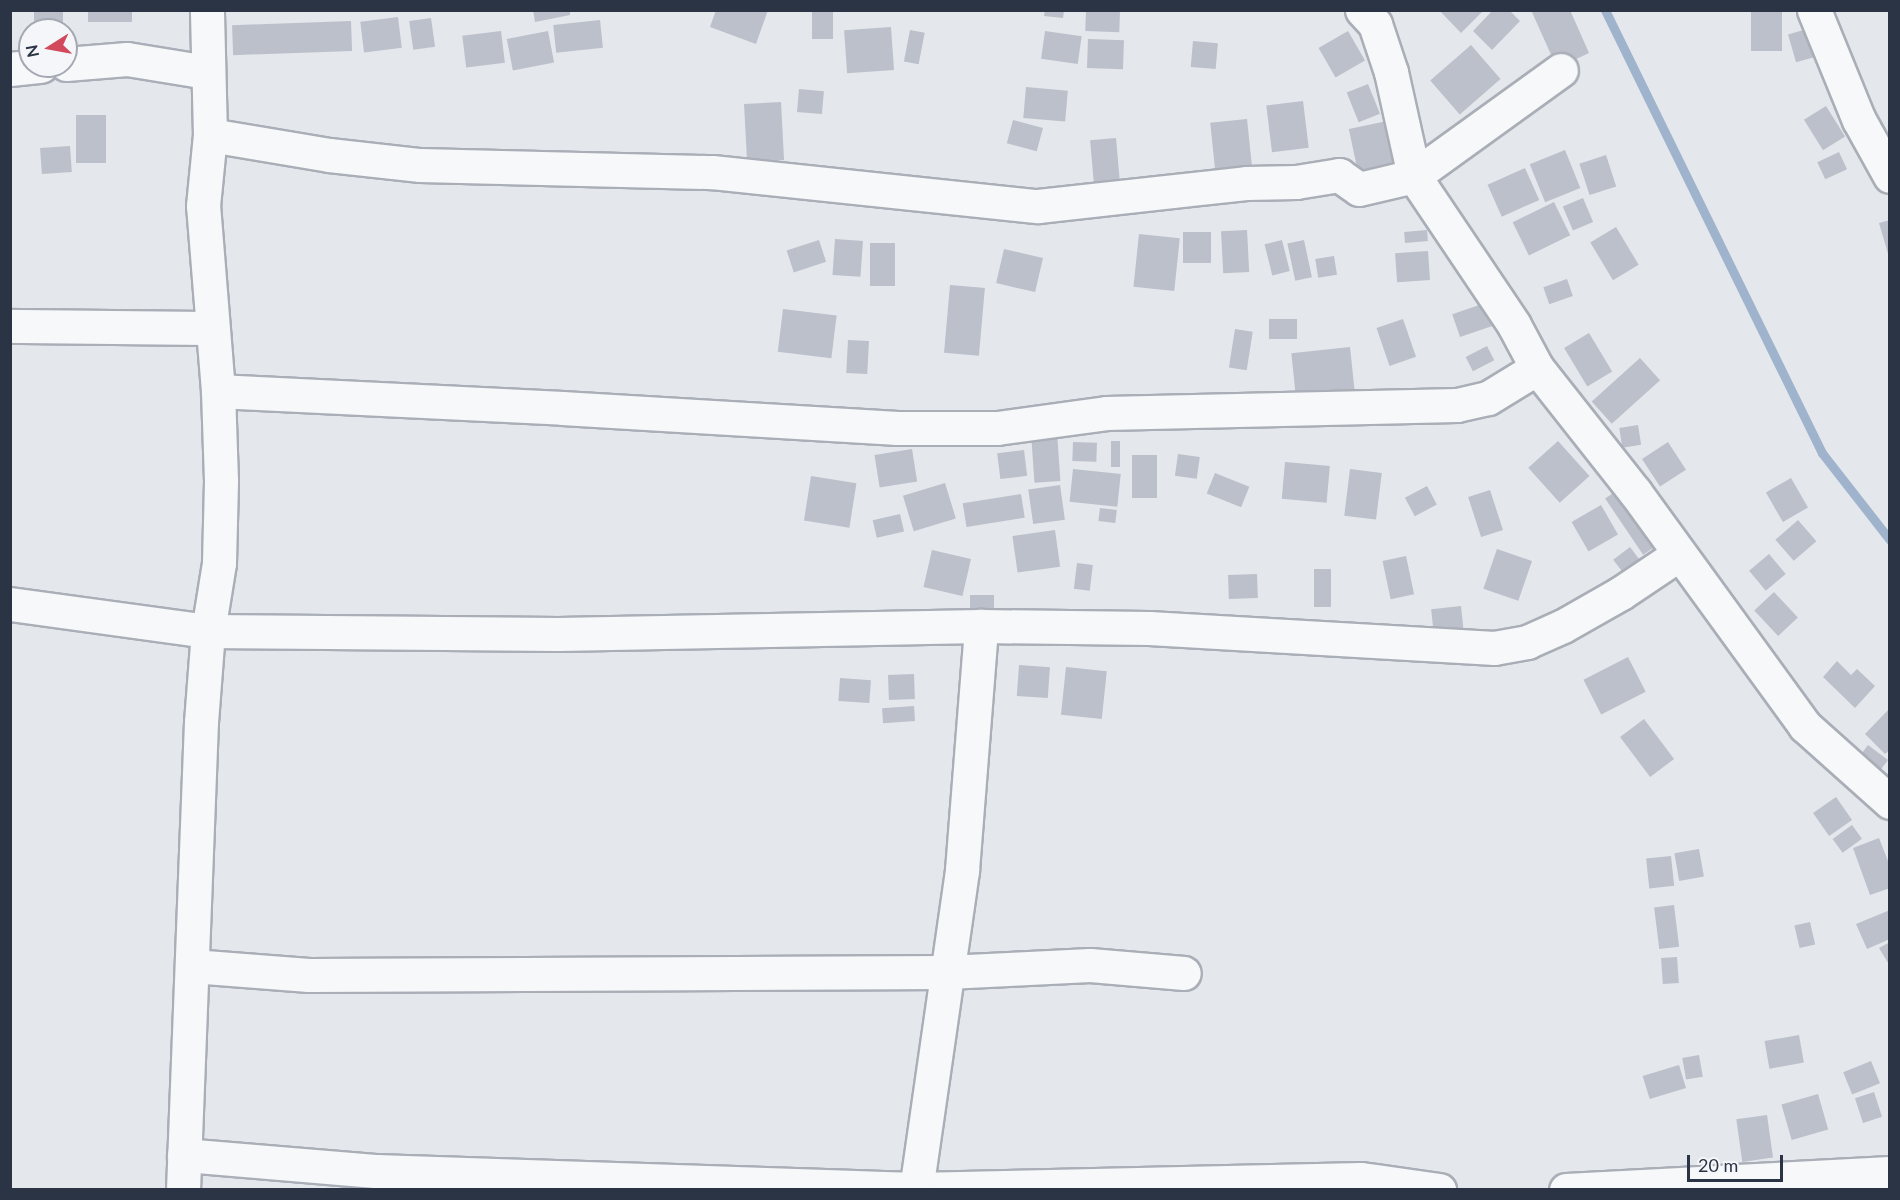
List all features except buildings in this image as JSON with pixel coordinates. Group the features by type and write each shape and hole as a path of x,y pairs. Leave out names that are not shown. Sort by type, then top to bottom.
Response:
{"street":[{"path":"183,1190 208,631 219,563 221,482 218,392 203,206 210,135 207,10"},
{"path":"1362,10 1375,24 1391,72 1414,176 1514,325 1537,368 1635,492 1805,726 1890,802"},
{"path":"1814,10 1859,120 1890,176"},
{"path":"78,63 127,58 207,72"},
{"path":"210,135 329,155 420,165 712,172 1038,206 1246,183 1296,182 1339,175 1359,189 1414,176 1561,70"},
{"path":"10,327 212,328"},
{"path":"218,392 562,408 897,428 997,428 1106,413 1457,405 1488,398 1537,368"},
{"path":"10,604 208,631 558,634 981,626 1149,628 1494,648 1527,642 1563,626 1621,593 1679,554"},
{"path":"916,1190 962,870 981,626"},
{"path":"192,966 309,975 947,972 1090,965 1184,973"},
{"path":"184,1155 376,1170 916,1190 1361,1179 1439,1190"},
{"path":"1566,1190 1890,1173"}],"waterway":[{"path":"1605,10 1822,453 1890,540"}]}
